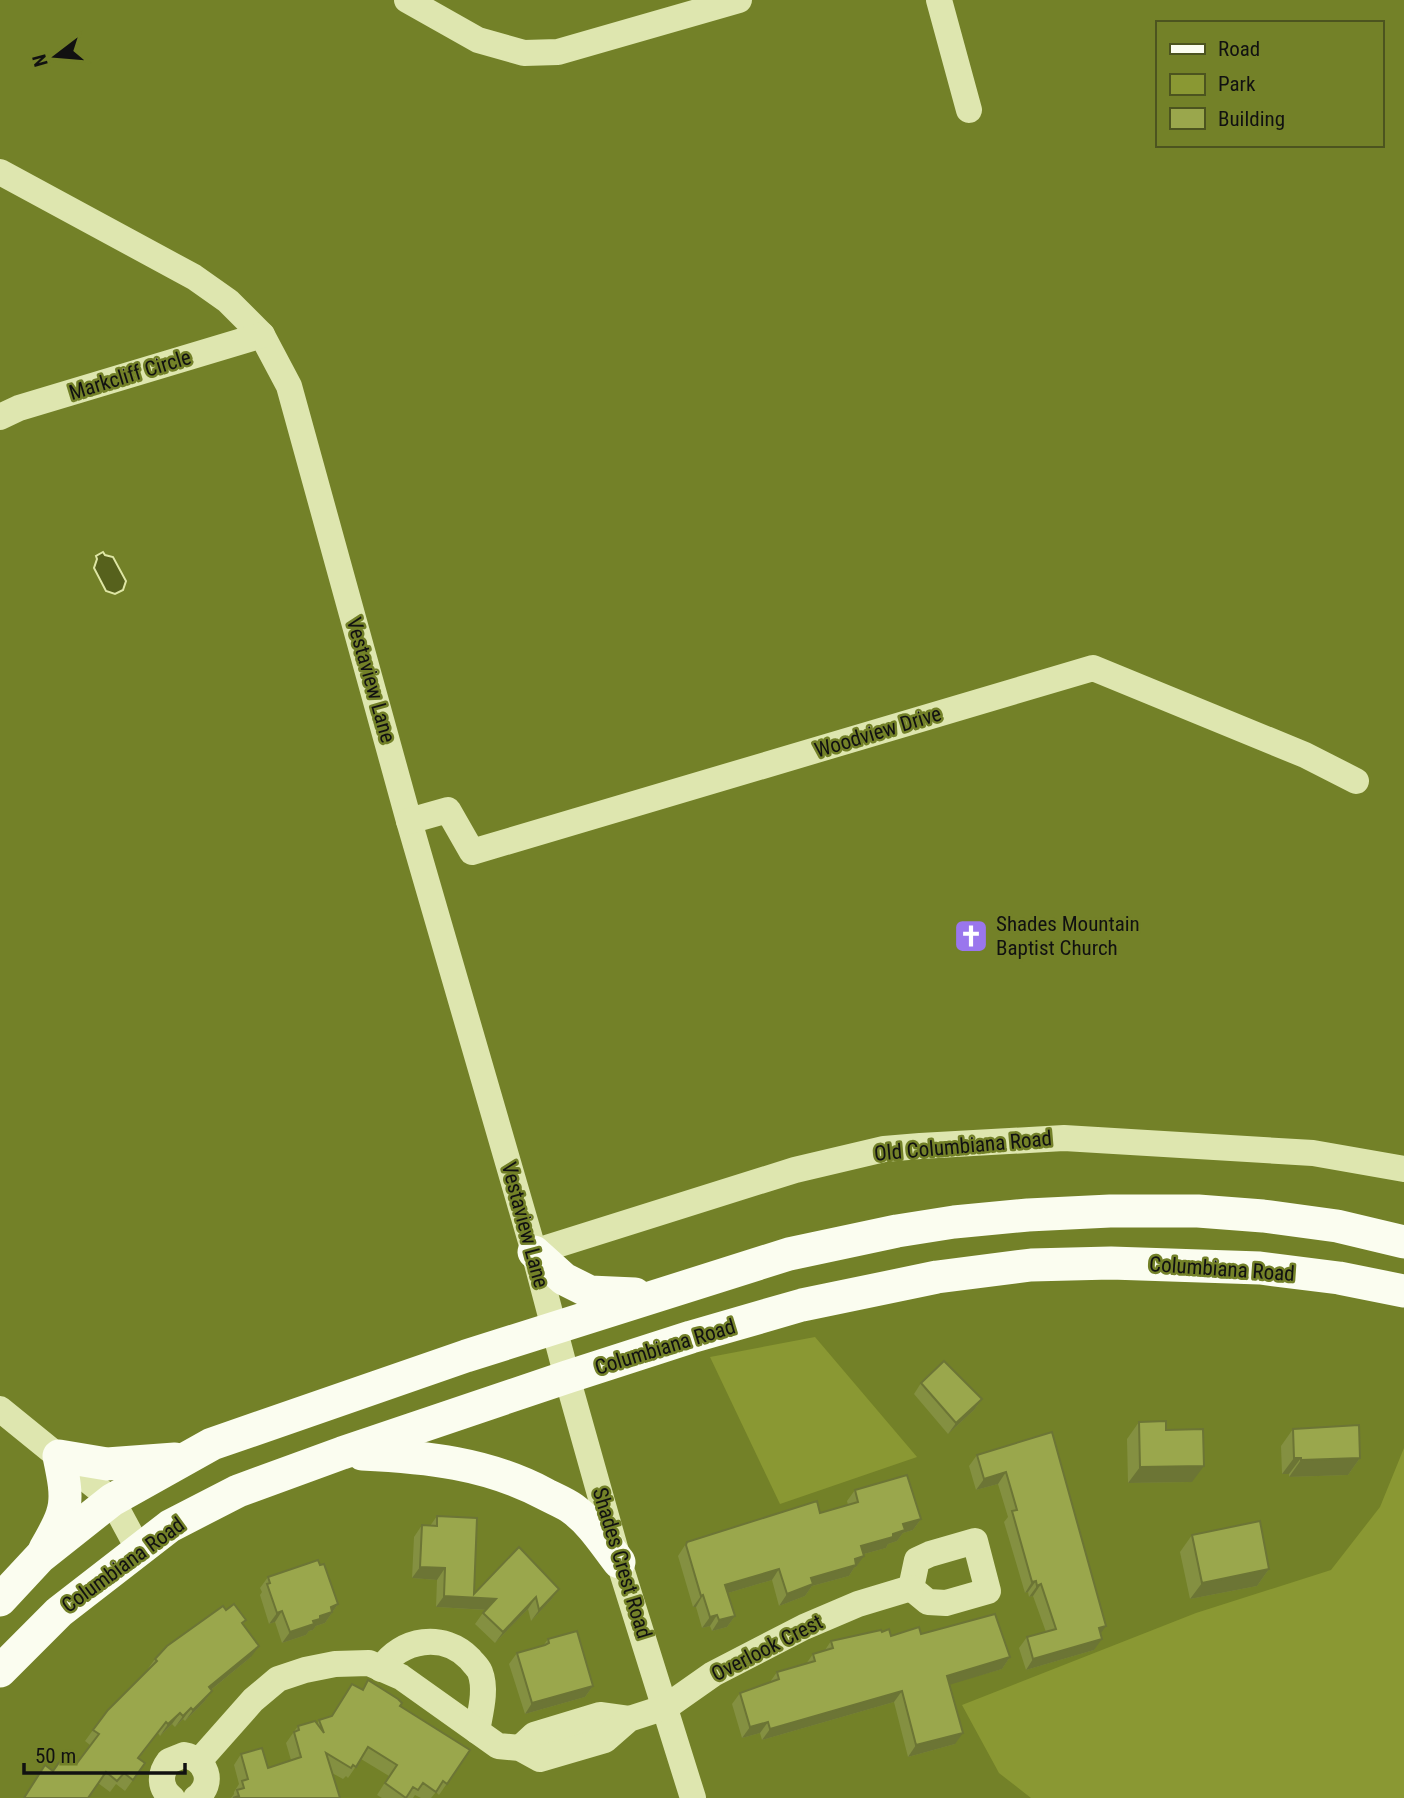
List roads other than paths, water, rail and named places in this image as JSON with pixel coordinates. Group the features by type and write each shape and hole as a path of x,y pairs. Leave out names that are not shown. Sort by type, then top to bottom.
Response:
{"main road":[{"path":"0,1600 40,1558 112,1500 212,1444 553,1328 789,1254 863,1237 954,1222 1096,1212 1198,1211 1263,1216 1338,1226 1404,1242"},
{"path":"1196,1264 1198,1211"},
{"path":"534,1252 564,1279 590,1292 654,1295"},
{"path":"789,1254 802,1305"},
{"name":"Columbiana Road","path":"0,1671 59,1612 170,1526 238,1491 567,1377 802,1305 926,1279 1031,1265 1111,1263 1260,1268 1326,1276 1404,1291"},
{"path":"342,1453 449,1461 491,1470 529,1485 573,1508 620,1562"},
{"path":"40,1558 64,1516 66,1487 59,1457 107,1464 188,1458"}],"street":[{"path":"407,0 478,40 524,53 558,52 739,0"},
{"path":"939,0 968,110"},
{"name":"Vestaview Lane","path":"0,172 194,276 228,301 262,335 289,386 409,821 534,1252 553,1328"},
{"name":"Markcliff Circle","path":"0,417 19,408 262,335"},
{"name":"Woodview Drive","path":"409,821 448,810 472,852 1093,668 1305,755 1356,781"},
{"name":"Old Columbiana Road","path":"534,1252 795,1170 884,1149 1064,1138 1313,1153 1404,1170"},
{"name":"Shades Crest Road","path":"553,1328 620,1562 693,1798"},
{"path":"0,1409 112,1500 139,1550"},
{"name":"Overlook Crest","path":"199,1761 253,1700 278,1679 335,1664 369,1663 401,1677 498,1746 520,1748 540,1759 605,1740 629,1719 666,1707 713,1674 804,1627 858,1604 911,1588"},
{"path":"381,1669 388,1658 421,1641 443,1643 464,1653 480,1670 483,1691 477,1731"},
{"path":"172,1798 162,1785 161,1776 169,1761 184,1755 199,1761 208,1778 206,1788 196,1798"}],"place":[{"name":"Shades Mountain Baptist Church","path":"971,936"}]}
